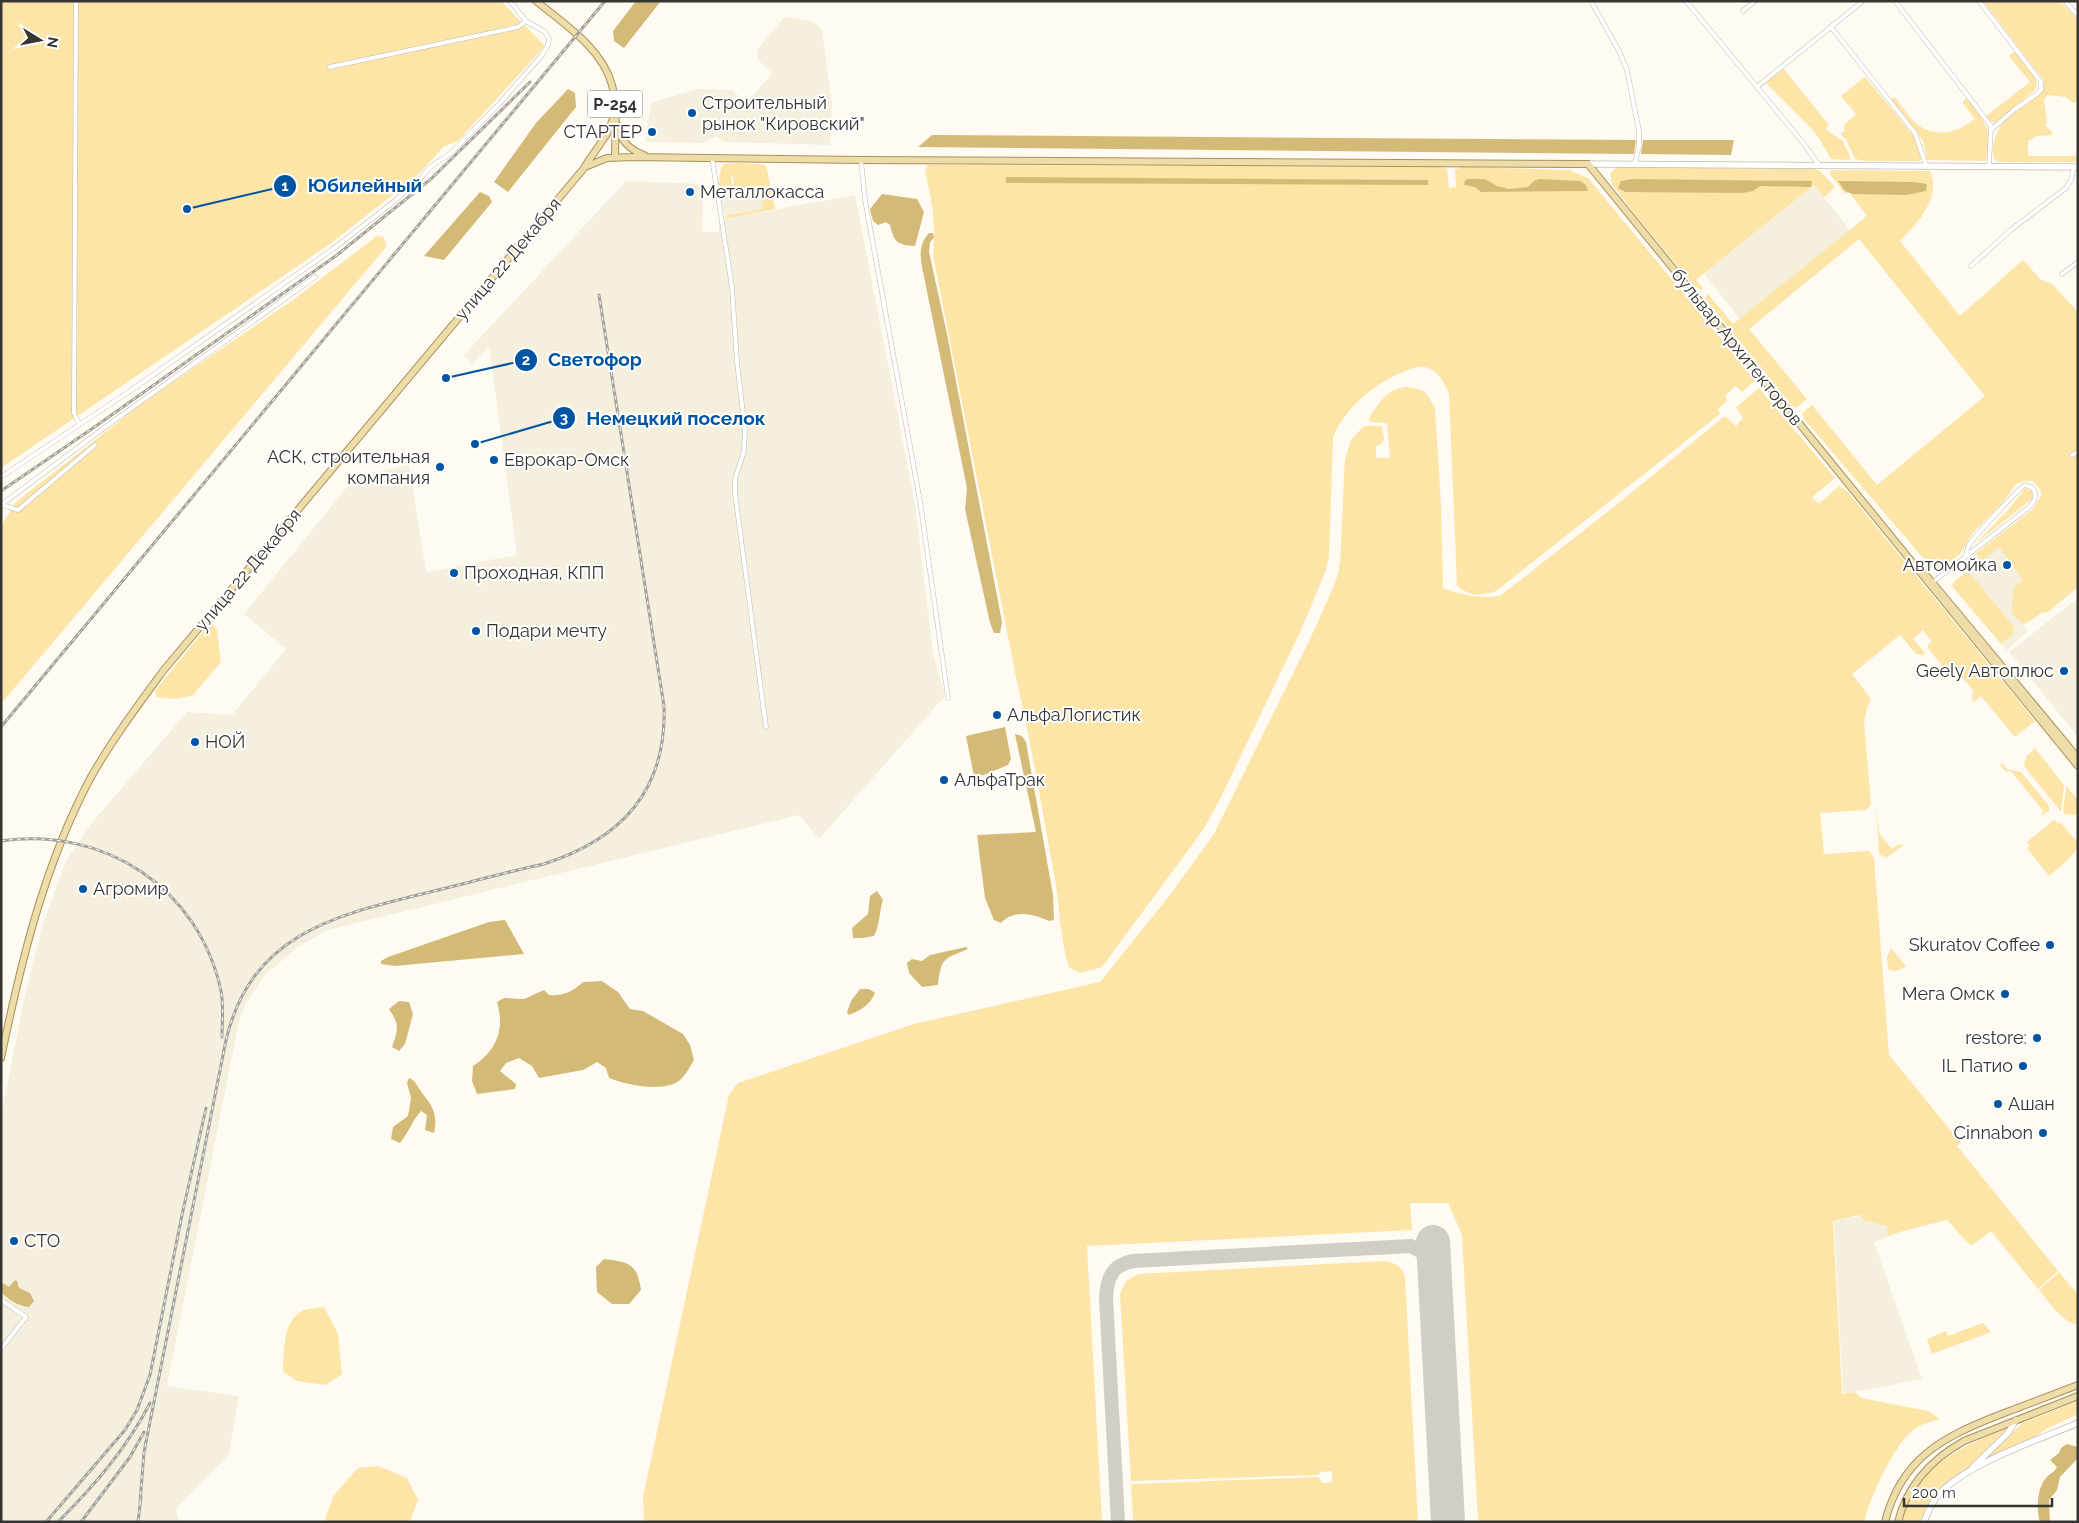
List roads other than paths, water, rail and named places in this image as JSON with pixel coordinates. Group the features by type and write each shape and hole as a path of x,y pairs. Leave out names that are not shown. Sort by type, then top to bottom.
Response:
{"main road":[{"name":"Р-254","path":"536,1 596,54 605,68 611,83 615,112 615,157"},
{"path":"615,112 618,129 627,145 636,152 650,157"},
{"path":"585,167 607,134 615,112"},
{"name":"улица 22 Декабря","path":"1,1058 27,944 49,872 91,778 130,716 163,671 204,621 585,167 597,161 615,157 1588,164"},
{"path":"1588,164 2076,167"},
{"name":"бульвар Архитекторов","path":"1588,164 2078,766"},
{"name":"бульвар Архитекторов","path":"1930,583 2078,758"},
{"path":"1885,1522 1896,1491 1910,1469 1926,1453 1941,1442 1960,1431 2078,1385"},
{"path":"1898,1522 1901,1510 1910,1492 1935,1460 1964,1441 2078,1396"},
{"path":"1924,1522 1940,1493 1970,1470 2008,1433 2016,1420"},
{"path":"1970,1470 2078,1423"}],"street":[{"path":"76,1 74,413 79,424"},
{"path":"1,477 333,249 391,204 421,178 429,168 451,152 526,76 548,45 550,39 545,32 526,21 510,1"},
{"path":"1591,1 1619,51 1627,70 1639,131 1639,146 1635,163"},
{"path":"1686,1 1758,86 1819,165"},
{"path":"1743,11 1755,1"},
{"path":"1758,86 1863,1"},
{"path":"1894,1 1951,72 1992,130 1989,166"},
{"path":"1979,1 2039,77 2042,86 2037,94 2015,109 1992,130"},
{"path":"2066,1 2078,16"},
{"path":"330,67 518,27 526,21"},
{"path":"1831,26 1915,133 1926,165"},
{"path":"712,158 732,287 737,362 745,431 744,451 735,479 735,493 766,727"},
{"path":"861,160 865,200 920,501 948,698"},
{"path":"1970,266 2014,228 2066,188 2076,167"},
{"path":"2062,274 2078,262"},
{"path":"2,505 114,421 315,277"},
{"path":"2,505 18,510 95,445"},
{"path":"2072,456 2078,452"},
{"path":"1930,583 1966,556 2032,504 2036,493 2033,488 2025,485 2018,490 1968,546 1966,556"},
{"path":"1,1300 26,1317 1,1349"}],"railway":[{"path":"1,727 605,1"},
{"path":"1,491 337,255 432,178 530,82"},
{"path":"140,1503 144,1452 226,1040 238,1004 256,975 277,952 303,934 331,920 396,901 544,864 571,854 596,841 617,825 634,808 648,787 657,763 663,736 664,706 599,295"},
{"path":"1,841 39,839 76,844 110,855 141,872 169,894 192,922 209,954 222,997 222,1037"},
{"path":"46,1522 125,1430 137,1410 150,1375 182,1215 206,1108"},
{"path":"58,1522 109,1466 131,1436 150,1403"},
{"path":"81,1522 130,1457 144,1432"},
{"path":"138,1522 141,1497"}],"place":[{"name":"Строительный рынок \"Кировский\"","path":"692,113"},
{"name":"СТАРТЕР","path":"652,132"},
{"name":"Металлокасса","path":"690,192"},
{"name":"Юбилейный","path":"187,209"},
{"name":"Светофор","path":"446,378"},
{"name":"Немецкий поселок","path":"475,444"},
{"name":"Еврокар-Омск","path":"494,460"},
{"name":"АСК, строительная компания","path":"440,467"},
{"name":"Автомойка","path":"2007,565"},
{"name":"Проходная, КПП","path":"454,573"},
{"name":"Подари мечту","path":"476,631"},
{"name":"Geely Автоплюс","path":"2064,671"},
{"name":"АльфаЛогистик","path":"997,715"},
{"name":"НОЙ","path":"195,742"},
{"name":"АльфаТрак","path":"944,780"},
{"name":"Агромир","path":"83,889"},
{"name":"Skuratov Coffee","path":"2050,945"},
{"name":"Мега Омск","path":"2005,994"},
{"name":"restore:","path":"2037,1038"},
{"name":"IL Патио","path":"2023,1066"},
{"name":"Ашан","path":"1998,1104"},
{"name":"Cinnabon","path":"2043,1133"},
{"name":"СТО","path":"14,1241"}]}
